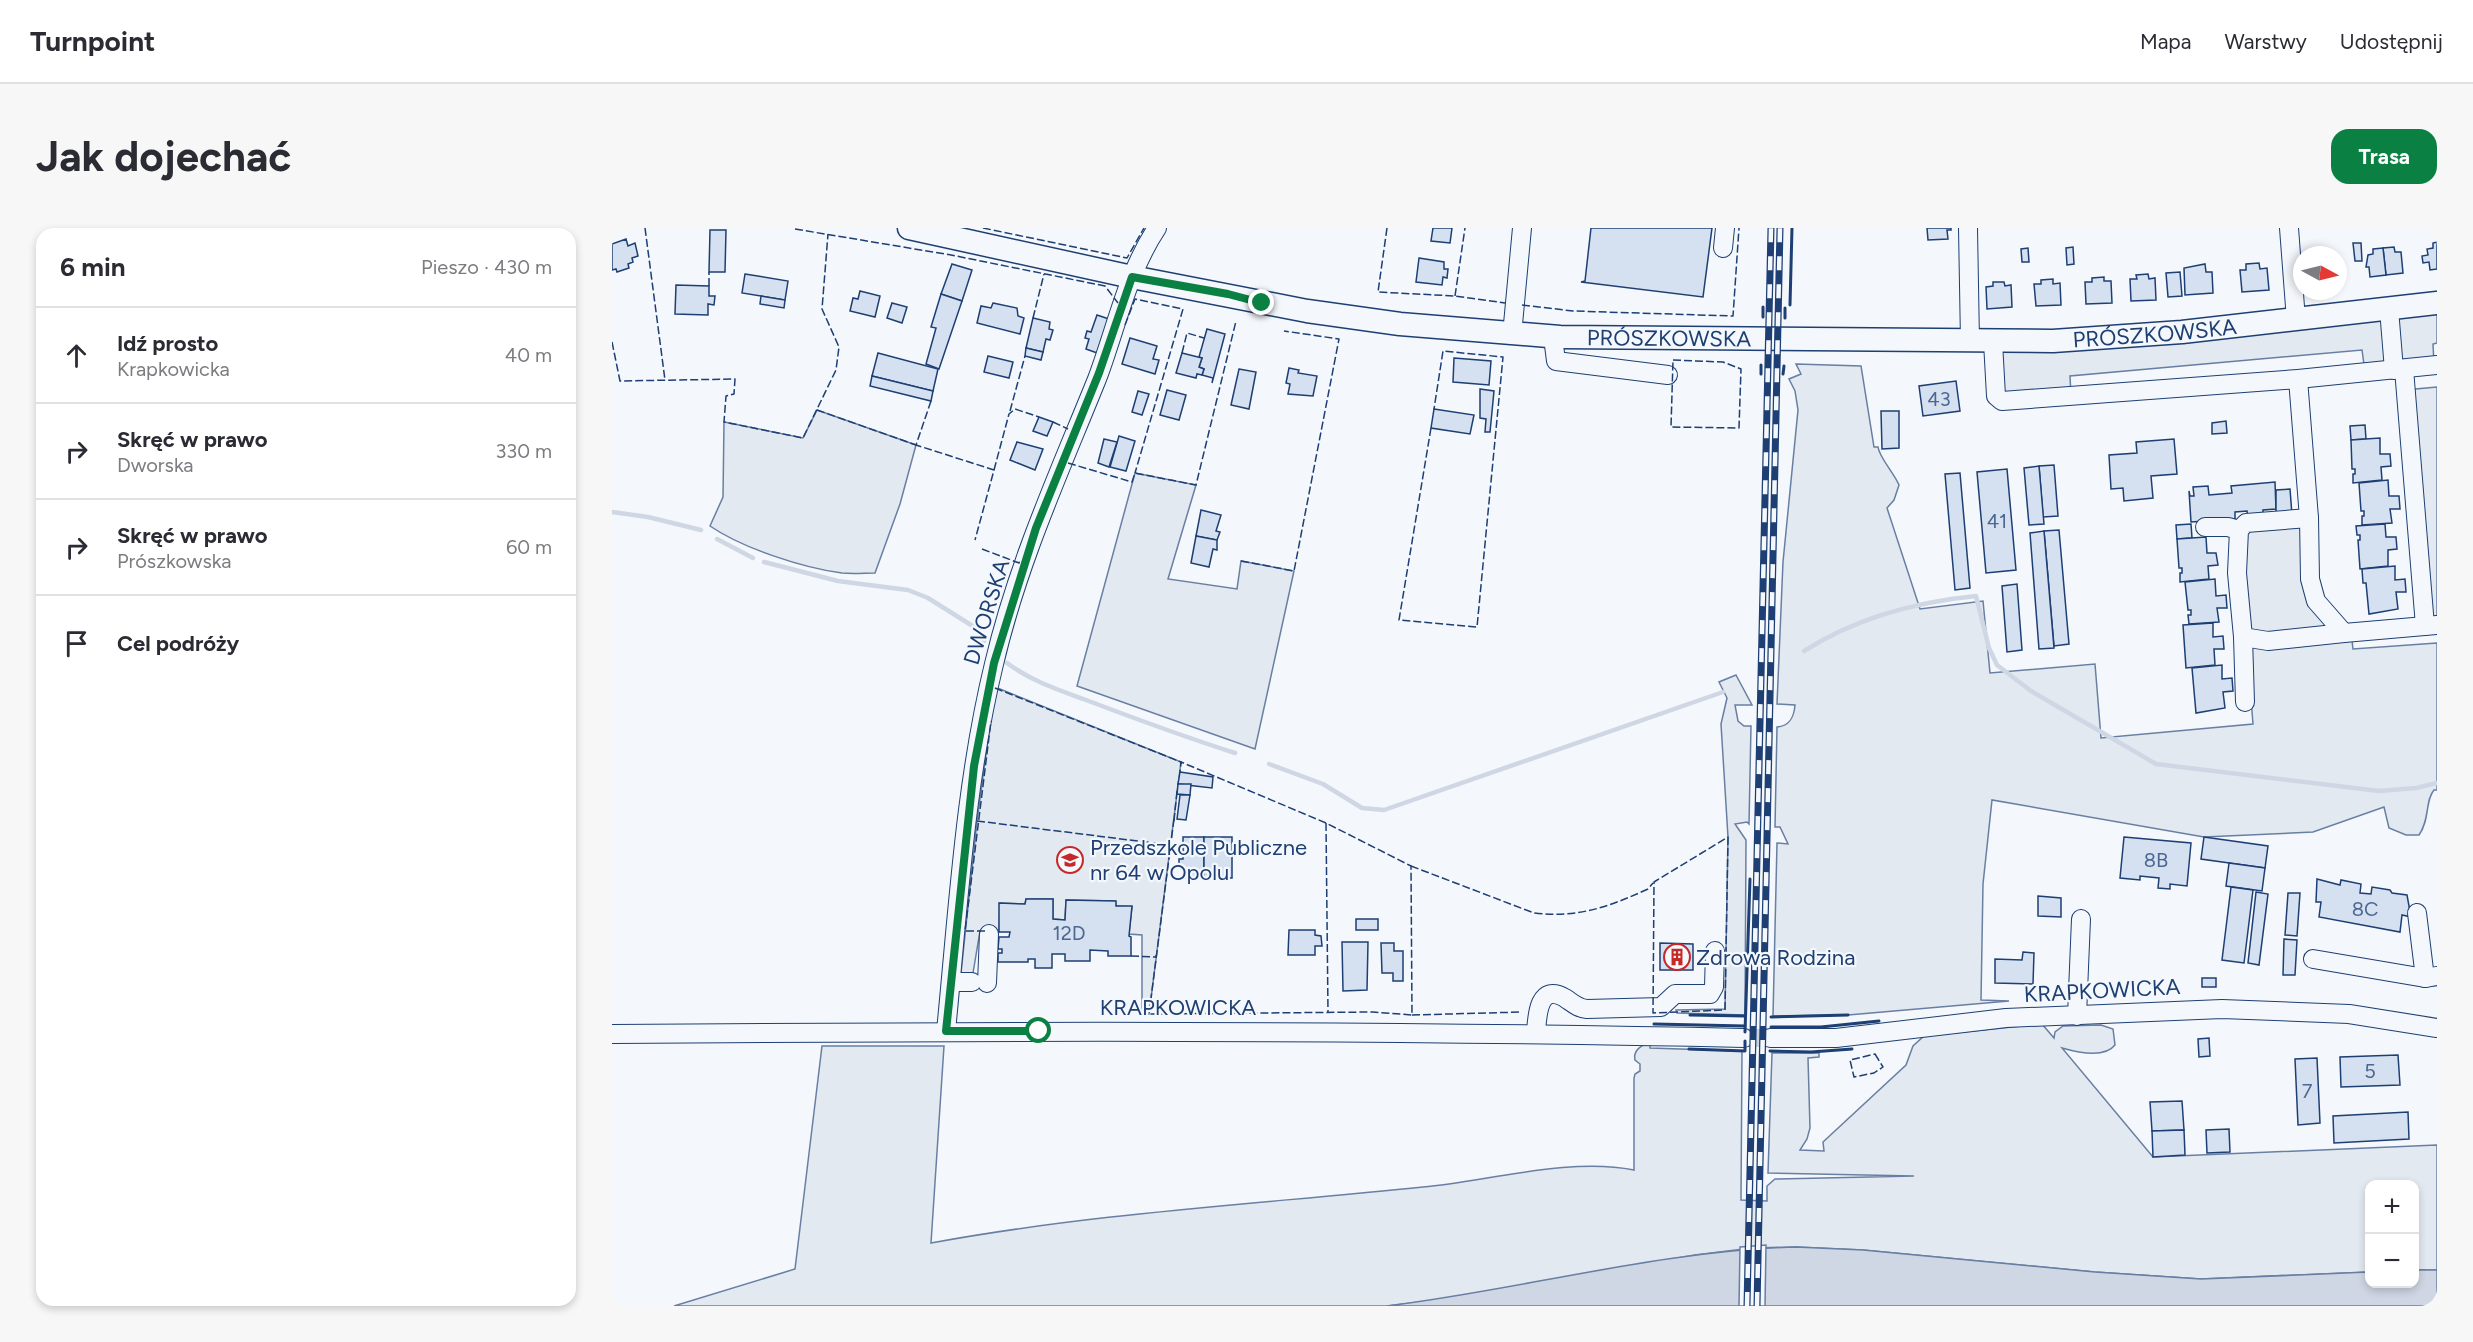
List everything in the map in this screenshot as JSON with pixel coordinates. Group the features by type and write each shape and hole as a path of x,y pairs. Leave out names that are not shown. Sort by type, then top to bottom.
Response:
{"main road":[{"name":"PRÓSZKOWSKA","path":"909,228 1132,277 1344,318 1512,335 1970,342 2122,338 2296,321 2437,303"}],"street":[{"name":"DWORSKA","path":"946,1031 974,766 994,663 1036,528 1099,373 1132,277 1157,228"},
{"path":"1512,335 1522,228"},
{"path":"1723,248 1725,228"},
{"path":"1968,228 1970,342"},
{"path":"2289,228 2296,321"},
{"path":"2243,637 2268,641 2431,625 2422,583 2399,369 2389,309"},
{"path":"1553,337 1556,361 1668,375"},
{"path":"1993,342 1996,396 2002,401 2298,379 2437,365"},
{"path":"2298,379 2309,518 2310,579 2316,601 2344,633"},
{"path":"2245,702 2242,666 2243,637 2237,573 2239,530 2246,523 2309,518"},
{"path":"2205,527 2228,526 2239,530"},
{"path":"2422,583 2437,603"},
{"path":"2313,959 2431,977 2417,913"},
{"path":"2077,1016 2081,919"},
{"path":"951,982 980,983 989,934"},
{"path":"1536,1033 1538,1006 1543,999 1553,994 1561,996 1577,1007 1587,1009 1661,1007 1675,994 1710,994 1714,987 1714,951"},
{"name":"KRAPKOWICKA","path":"1770,1038 1836,1038 1977,1021 2193,1010 2304,1011 2349,1014 2437,1028"},
{"name":"KRAPKOWICKA","path":"612,1034 946,1031 1039,1022 1744,1038"}],"shaded area":[{"path":"2437,303 2437,343 2433,344 2434,365 2365,372 2362,350 2070,376 2071,396 2002,401 1993,342"},
{"path":"1796,364 1861,366 1874,447 1878,447 1899,485 1894,500 1887,508 1920,609 1983,601 1990,673 2095,664 2101,738 2253,724 2238,534 2309,518 2316,601 2351,632 2353,649 2437,643 2437,790 2434,790 2429,799 2425,823 2419,835 2406,835 2389,828 2384,807 2313,832 2204,837 1992,800 1983,884 1981,1000 2009,1001 1848,1015 1773,1016 1777,843 1788,844 1780,827 1775,827 1777,727 1785,725 1790,720 1795,705 1777,704 1783,562 1798,410 1795,391 1789,379 1801,374"},
{"path":"2437,387 2437,625 2425,626 2405,390"},
{"path":"817,410 916,445 900,504 875,573 842,573 792,562 739,542 710,526 723,497 724,422 803,438"},
{"path":"1135,473 1196,485 1168,579 1237,589 1241,561 1294,571 1255,749 1077,686"},
{"path":"1736,675 1752,705 1735,705 1738,721 1744,726 1751,726 1749,824 1747,822 1735,824 1746,840 1745,1015 1677,1013 1676,1010 1725,1009 1728,837 1721,724 1727,698 1719,682"},
{"name":"Przedszkole Publiczne nr 64 w Opolu","path":"995,687 1181,762 1149,1014 1142,1014 1142,935 1129,934 1132,907 1116,906 1115,901 1066,900 1065,920 1053,919 1053,899 1026,899 1025,904 1000,903 999,932 980,931 973,973 961,973 977,821"},
{"path":"2042,1024 2054,1038 2055,1032 2063,1026 2101,1025 2113,1029 2115,1045 2104,1052 2090,1053 2062,1048 2153,1157 2437,1145 2437,1270 2419,1270 2419,1180 2365,1180 2365,1272 2201,1279 2095,1272 1863,1250 1796,1247 1752,1248 1695,1255 1437,1300 1387,1306 674,1306 795,1269 822,1046 944,1046 931,1243 1054,1224 1423,1187 1556,1168 1583,1166 1634,1170 1634,1078 1635,1074 1640,1071 1640,1064 1635,1060 1635,1054 1644,1045 1650,1044 1650,1048 1742,1051 1741,1200 1767,1201 1767,1186 1775,1179 1914,1176 1768,1173 1772,1053 1819,1053 1819,1057 1808,1058 1810,1128 1807,1139 1800,1150 1824,1151 1823,1142 1906,1065 1913,1046 1924,1036"},
{"path":"1796,1247 1863,1250 2095,1272 2201,1279 2365,1272 2365,1288 2419,1288 2419,1270 2437,1270 2437,1306 1387,1306 1642,1263 1744,1250"}],"pier":[{"path":"1766,1245 1765,1306 1739,1306 1740,1247"}],"building":[{"path":"1433,228 1452,228 1450,243 1431,241"},
{"path":"1591,228 1712,228 1703,297 1581,282 1585,281"},
{"path":"1927,228 1951,228 1951,230 1947,230 1948,239 1928,240"},
{"path":"710,230 726,230 725,272 709,272"},
{"path":"626,239 628,246 635,243 638,256 632,258 633,262 628,264 629,268 617,272 616,269 612,270 612,244"},
{"path":"2437,242 2437,269 2430,270 2429,262 2423,263 2422,256 2428,255 2427,249 2433,248 2433,243"},
{"path":"2353,243 2361,243 2362,261 2355,261"},
{"path":"2073,247 2074,264 2067,265 2066,248"},
{"path":"2394,247 2395,252 2401,252 2403,273 2386,275 2383,248"},
{"path":"2028,248 2029,262 2022,262 2021,249"},
{"path":"2383,248 2386,275 2370,277 2369,267 2366,267 2368,255 2373,254 2373,249"},
{"path":"1419,258 1444,262 1444,269 1448,269 1447,278 1443,277 1442,285 1416,282"},
{"path":"2259,263 2260,269 2267,268 2269,290 2242,292 2240,270 2246,270 2246,264"},
{"path":"952,264 972,270 962,301 941,294"},
{"path":"2205,264 2206,272 2212,272 2213,293 2185,295 2184,268"},
{"path":"2180,272 2182,296 2168,297 2166,273"},
{"path":"745,274 788,281 785,300 742,293"},
{"path":"2148,274 2149,279 2155,278 2156,300 2131,301 2130,279 2137,279 2136,275"},
{"path":"2104,277 2104,281 2111,281 2112,303 2086,304 2085,282 2092,282 2092,278"},
{"path":"2053,279 2053,284 2060,283 2061,305 2036,306 2034,284 2041,284 2041,280"},
{"path":"1993,282 2004,282 2005,286 2011,285 2012,307 1987,309 1986,287 1993,286"},
{"path":"676,285 709,286 709,296 715,296 714,305 708,304 708,315 675,314"},
{"path":"860,291 880,296 875,317 850,311 853,298 858,299"},
{"path":"941,294 962,301 939,369 926,364 936,328 931,327"},
{"path":"761,296 785,300 784,308 760,304"},
{"path":"892,303 907,307 902,323 887,318"},
{"path":"993,303 1017,308 1018,316 1024,318 1020,334 977,323 981,306 991,308"},
{"path":"1097,315 1112,320 1100,354 1086,349 1089,339 1085,338 1087,331 1091,332"},
{"path":"1033,318 1050,322 1049,329 1053,330 1050,340 1046,339 1043,352 1026,348"},
{"path":"1207,329 1225,334 1212,383 1213,378 1202,375 1204,369 1199,367 1202,358 1199,357"},
{"path":"1130,338 1157,346 1153,359 1159,360 1155,374 1122,364"},
{"path":"1026,348 1043,352 1041,360 1025,356"},
{"path":"878,353 938,369 933,391 872,376"},
{"path":"1182,353 1202,358 1199,367 1204,369 1202,375 1197,374 1196,378 1176,373"},
{"path":"988,356 1013,362 1009,378 984,372"},
{"path":"1454,358 1491,361 1489,385 1453,382"},
{"path":"1289,368 1299,370 1298,373 1317,376 1313,396 1288,394 1290,384 1286,383"},
{"path":"1239,369 1256,372 1249,409 1231,405"},
{"path":"872,376 933,391 931,401 870,386"},
{"path":"1956,381 1960,411 1923,416 1919,386"},
{"path":"1480,389 1494,391 1490,432 1485,432 1486,419 1480,418"},
{"path":"1167,390 1186,395 1179,420 1160,415"},
{"path":"1138,391 1149,394 1142,415 1132,412"},
{"path":"1434,409 1474,415 1470,434 1431,428"},
{"path":"1881,411 1899,411 1899,448 1882,449"},
{"path":"1039,417 1053,422 1047,436 1033,431"},
{"path":"2226,421 2227,433 2212,434 2212,423"},
{"path":"2365,425 2366,439 2351,440 2350,426"},
{"path":"1119,436 1135,441 1126,471 1110,467"},
{"path":"2380,438 2380,454 2390,454 2391,466 2381,467 2382,480 2353,483 2355,469 2352,469 2351,440"},
{"path":"1104,439 1117,442 1109,467 1098,463"},
{"path":"2174,439 2177,474 2151,476 2153,498 2124,501 2123,488 2111,489 2109,455 2137,453 2136,442"},
{"path":"1017,442 1043,449 1035,470 1010,460"},
{"path":"2054,465 2058,516 2043,517 2039,466"},
{"path":"2039,466 2044,524 2029,525 2024,468"},
{"path":"2007,469 2016,570 1986,573 1977,472"},
{"path":"1960,473 1970,588 1955,590 1945,474"},
{"path":"2388,480 2389,496 2399,496 2400,509 2390,509 2392,523 2362,525 2364,511 2361,511 2359,483"},
{"path":"2275,482 2276,509 2263,510 2263,517 2248,518 2247,511 2235,512 2235,519 2191,522 2189,491 2190,496 2194,496 2193,487 2208,486 2209,495 2232,493 2231,486"},
{"path":"2290,489 2292,515 2276,516 2276,490"},
{"path":"1201,510 1221,515 1216,531 1220,532 1217,540 1196,536"},
{"path":"2191,524 2192,538 2177,539 2176,525"},
{"path":"2385,524 2386,537 2396,537 2397,549 2388,550 2388,566 2360,569 2358,540 2360,540 2360,535 2357,535 2356,526"},
{"path":"2059,530 2069,644 2054,646 2044,531"},
{"path":"2044,531 2054,648 2039,649 2030,533"},
{"path":"1196,536 1217,540 1217,550 1213,549 1209,567 1191,563"},
{"path":"2206,537 2207,553 2216,553 2218,565 2208,566 2209,579 2180,582 2182,568 2179,568 2177,539"},
{"path":"2395,566 2395,580 2405,579 2406,592 2396,592 2398,609 2369,614 2366,583 2363,583 2362,569"},
{"path":"2215,579 2216,596 2226,595 2227,608 2217,608 2219,622 2189,624 2188,615 2191,615 2191,610 2188,610 2185,582"},
{"path":"2017,584 2022,650 2007,652 2002,586"},
{"path":"2213,623 2213,637 2223,636 2224,649 2214,649 2215,665 2186,668 2183,625"},
{"path":"2222,665 2222,679 2232,678 2233,691 2223,692 2225,708 2196,713 2192,668"},
{"path":"1180,772 1213,777 1212,788 1178,784"},
{"path":"1178,784 1191,784 1190,795 1177,794"},
{"path":"1180,795 1190,795 1186,820 1177,819"},
{"path":"1183,837 1204,837 1204,878 1183,878 1183,867 1179,867 1179,859 1183,859"},
{"path":"1204,837 1232,837 1232,878 1204,878"},
{"path":"2124,837 2191,843 2187,886 2170,884 2170,889 2158,888 2159,878 2140,876 2140,880 2120,878"},
{"path":"2204,837 2268,846 2265,868 2201,859"},
{"path":"2229,863 2265,868 2262,891 2226,886"},
{"path":"2317,879 2340,885 2341,880 2361,884 2360,893 2371,894 2372,887 2407,895 2411,917 2402,915 2400,932 2319,917 2321,902 2316,902"},
{"path":"2231,887 2253,890 2244,963 2222,960"},
{"path":"2256,892 2268,894 2259,965 2248,963"},
{"path":"2288,893 2300,893 2297,936 2285,935"},
{"path":"2038,896 2061,898 2061,917 2038,916"},
{"name":"Przedszkole Publiczne nr 64 w Opolu","path":"1026,899 1053,899 1053,919 1065,920 1066,900 1116,901 1116,906 1132,906 1129,936 1131,937 1131,956 1108,956 1108,951 1090,950 1090,961 1065,961 1065,954 1052,954 1052,968 1035,968 1035,959 1028,959 1028,962 998,962 998,953 1002,953 1002,949 998,949 999,937 1009,937 1010,932 999,932 999,903 1025,904"},
{"path":"1356,919 1378,919 1378,930 1356,930"},
{"path":"1289,930 1315,930 1315,935 1321,936 1322,946 1315,946 1315,955 1288,955"},
{"path":"2284,939 2297,940 2295,975 2283,975"},
{"path":"1342,942 1368,942 1367,990 1343,991"},
{"path":"1381,943 1394,943 1394,951 1403,951 1403,981 1393,981 1393,973 1382,973"},
{"name":"Zdrowa Rodzina","path":"1660,943 1693,944 1693,970 1660,970"},
{"path":"2023,952 2034,953 2033,984 1995,983 1995,959 2022,960"},
{"path":"2202,978 2216,978 2216,987 2202,987"},
{"path":"2209,1038 2210,1056 2199,1057 2198,1039"},
{"path":"2398,1055 2400,1085 2341,1087 2340,1057"},
{"path":"2317,1058 2320,1123 2298,1125 2295,1059"},
{"path":"2182,1101 2184,1130 2152,1131 2150,1102"},
{"path":"2408,1112 2409,1139 2334,1143 2333,1116"},
{"path":"2229,1129 2230,1152 2207,1153 2206,1130"},
{"path":"2184,1130 2185,1155 2153,1157 2152,1131"}],"waterway":[{"path":"612,512 648,517 701,530"},
{"path":"717,539 753,558"},
{"path":"764,562 838,581 908,590 928,598 979,630 984,641"},
{"path":"1804,651 1844,629 1887,613 1931,602 1976,596 1989,648 1997,665 2031,691 2156,764 2379,791 2416,788 2437,783"},
{"path":"1007,663 1055,689 1235,753"},
{"path":"1269,764 1323,784 1362,808 1384,810 1723,692"}],"tunnel":[{"path":"1744,1038 1770,1038"}],"railway":[{"path":"1747,1306 1771,228"},
{"path":"1757,1306 1780,228"}],"fence":[{"path":"612,231 623,228"},
{"path":"645,228 665,380"},
{"path":"983,228 1127,258 1144,228"},
{"path":"1387,228 1378,292 1455,296 1505,303"},
{"path":"1455,296 1465,228"},
{"path":"1522,305 1573,311 1733,316 1739,228"},
{"path":"795,229 951,255 1105,286 1118,303"},
{"path":"612,342 620,381 735,379 734,394 726,396 724,422 803,438 836,370 839,347 822,309 828,234"},
{"path":"709,272 709,286"},
{"path":"1033,318 1044,274"},
{"path":"1125,325 1135,299 1183,309 1135,473"},
{"path":"1068,463 1132,482 1135,473 1196,485 1236,321"},
{"path":"1241,561 1294,571 1339,339 1284,331"},
{"path":"1182,353 1187,333 1204,338"},
{"path":"1431,428 1399,620 1477,627 1503,357 1443,351 1434,409"},
{"path":"1010,411 1025,356"},
{"path":"1673,360 1723,362 1741,369 1739,428 1671,427 1673,360"},
{"path":"931,401 916,445 994,470 975,540"},
{"path":"994,470 1009,414 1015,409 1039,417"},
{"path":"817,410 916,445"},
{"path":"1053,422 1068,429"},
{"path":"982,549 1019,563 1020,560"},
{"path":"995,688 1181,762 1181,764"},
{"path":"985,931 965,931 991,721"},
{"path":"1174,819 1149,1014 1373,1012 1412,1015 1411,866 1326,823 1181,762 1180,772"},
{"path":"1174,821 1177,791"},
{"path":"977,821 1170,845"},
{"path":"1326,823 1328,1012"},
{"path":"1728,837 1725,1010 1653,1013 1654,882 1728,837"},
{"path":"1411,866 1534,913 1565,914 1593,910 1648,889 1653,883"},
{"path":"1131,956 1156,957 1156,955"},
{"path":"1412,1015 1522,1012"},
{"path":"1875,1054 1883,1067 1874,1073 1854,1077 1850,1060 1875,1054"}],"wall":[{"path":"1790,305 1792,228"},
{"path":"1763,307 1763,317"},
{"path":"1785,308 1785,318"},
{"path":"1761,365 1761,374"},
{"path":"1783,374 1784,366"},
{"path":"1745,1032 1750,879"},
{"path":"1690,1015 1745,1016"},
{"path":"1771,1017 1848,1015"},
{"path":"1771,1027 1821,1027 1879,1021"},
{"path":"1654,1024 1745,1026"},
{"path":"1689,1049 1745,1051 1745,1041"},
{"path":"1770,1051 1811,1052 1852,1049"}],"place":[{"name":"Przedszkole Publiczne nr 64 w Opolu","path":"1070,860"},
{"name":"Zdrowa Rodzina","path":"1677,957"}],"route":[{"path":"1039,1031 946,1031 974,766 991,674 1007,615 1036,528 1099,373 1132,277 1228,294 1262,303"}]}
